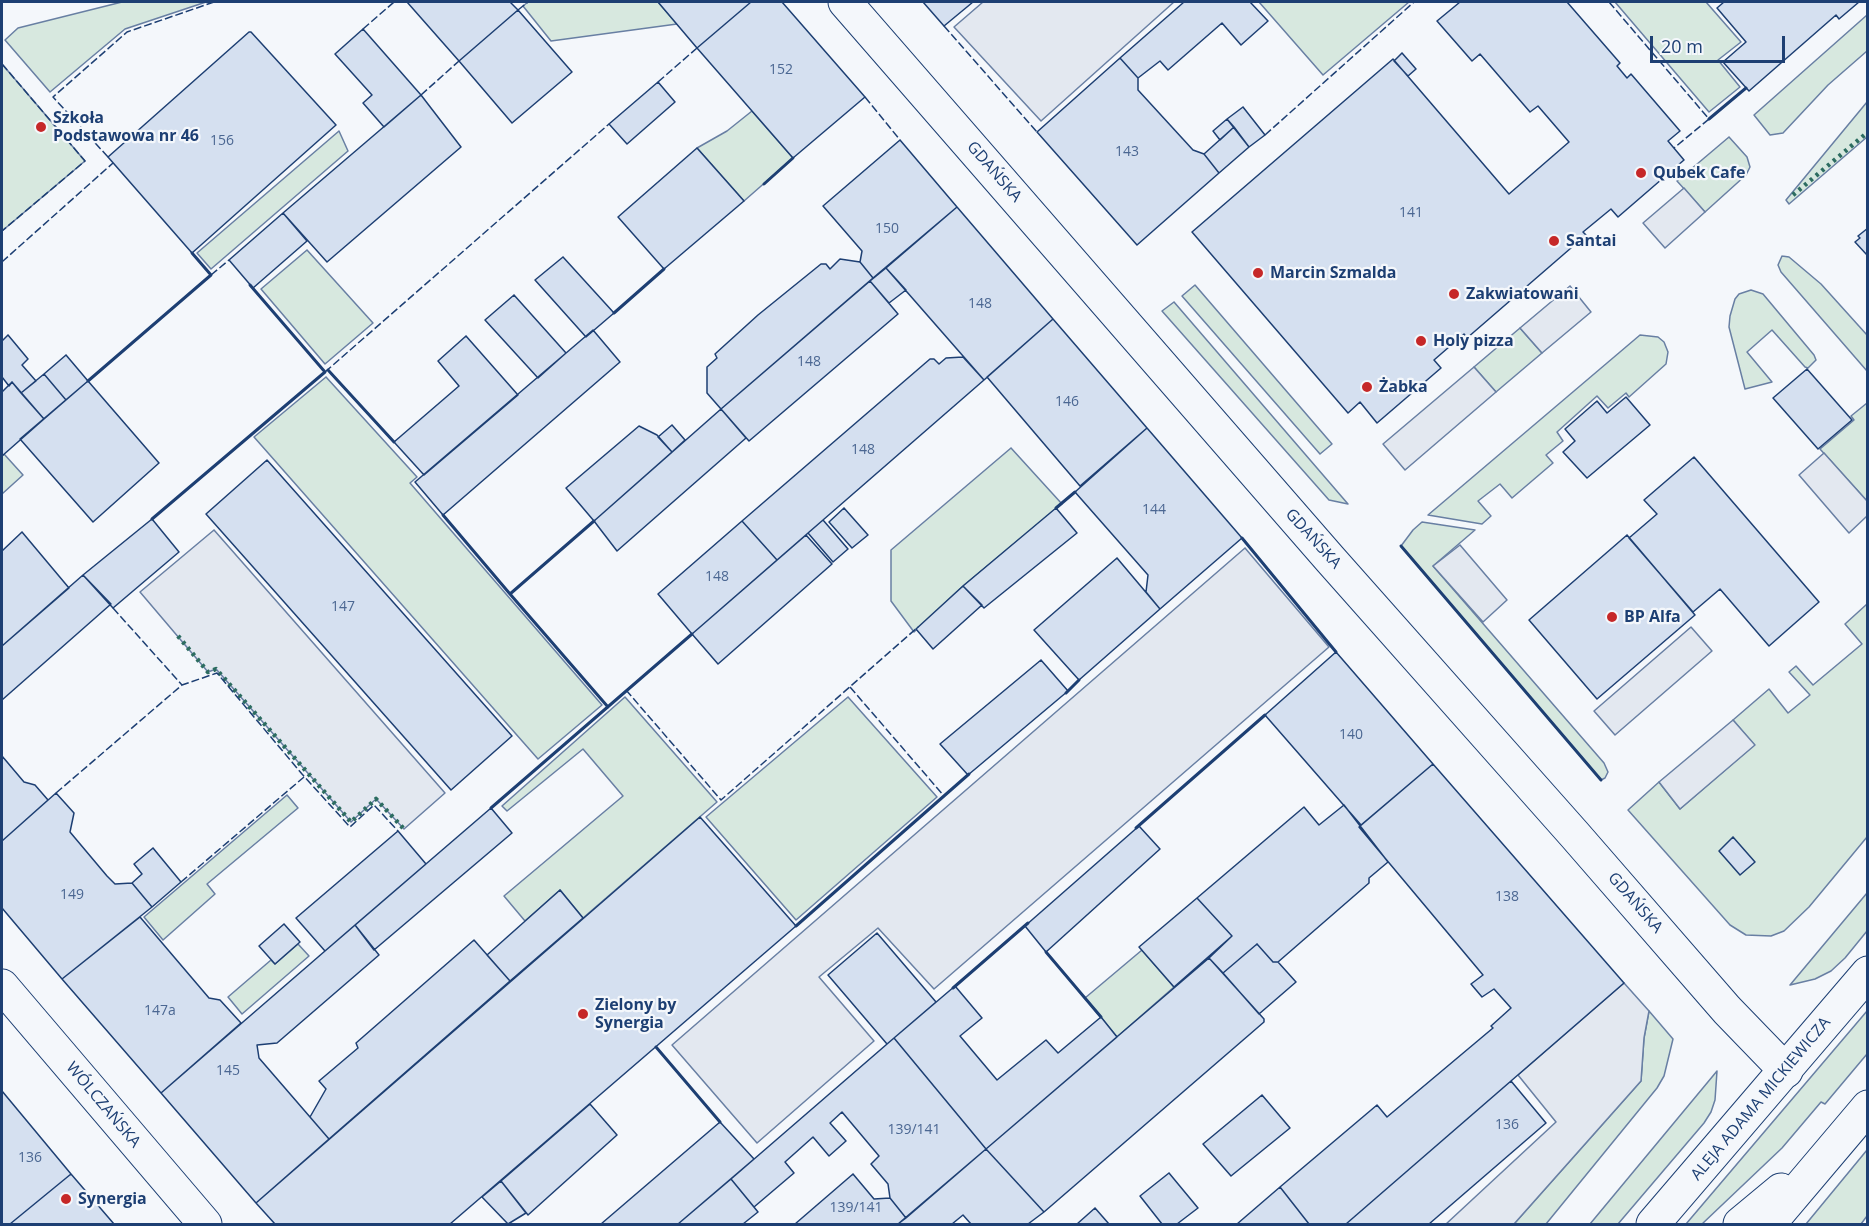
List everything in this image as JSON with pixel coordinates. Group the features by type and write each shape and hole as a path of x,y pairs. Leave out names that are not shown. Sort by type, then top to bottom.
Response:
{"street":[{"name":"GDAŃSKA","path":"845,2 1330,559 1735,1019 1786,1071"},
{"name":"ALEJA ADAMA MICKIEWICZA","path":"1653,1224 1868,973"},
{"name":"WÓLCZAŃSKA","path":"2,986 205,1224"},
{"path":"1769,1224 1868,1107"},
{"path":"1740,1224 1832,1149"}],"shaded area":[{"path":"122,2 206,2 125,29 50,92 5,40 18,28"},
{"path":"528,2 658,2 677,24 551,41 523,6"},
{"path":"983,2 1174,2 1041,121 954,27"},
{"path":"1259,2 1409,2 1323,75"},
{"path":"1615,2 1706,2 1741,42 1718,60 1740,87 1709,112"},
{"path":"1867,15 1867,51 1828,85 1783,133 1770,135 1754,115"},
{"path":"2,64 85,161 2,231"},
{"path":"1867,102 1867,137 1789,204 1786,200"},
{"path":"752,111 793,158 744,201 697,148 727,131"},
{"path":"339,131 348,151 211,269 197,253"},
{"path":"1729,137 1747,157 1750,167 1746,175 1705,212 1677,181"},
{"path":"1684,188 1705,212 1665,248 1643,223"},
{"path":"307,250 373,323 325,364 261,289"},
{"path":"1782,256 1789,257 1821,284 1867,335 1867,371 1781,272 1778,265"},
{"path":"1195,285 1332,444 1320,454 1182,296"},
{"path":"1570,286 1591,312 1542,353 1520,328"},
{"path":"1751,290 1763,294 1816,360 1808,368 1805,367 1772,330 1747,352 1772,382 1745,389 1729,327 1735,299 1739,294"},
{"path":"1174,302 1348,504 1329,500 1162,311"},
{"path":"1520,328 1542,353 1496,392 1474,367"},
{"path":"1640,335 1658,337 1664,342 1668,352 1666,364 1629,397 1626,393 1608,408 1597,396 1557,432 1563,441 1546,455 1553,463 1512,498 1500,484 1478,501 1491,516 1482,524 1428,515"},
{"path":"1474,367 1496,392 1405,470 1383,444"},
{"path":"326,377 417,477 410,483 602,705 538,759 254,437"},
{"path":"1867,403 1867,501 1820,449 1854,420 1851,416"},
{"path":"1011,448 1062,504 963,586 914,632 891,601 891,550"},
{"path":"1824,453 1867,501 1867,516 1849,533 1799,475"},
{"path":"4,454 23,475 2,494 2,456"},
{"path":"1422,522 1475,530 1433,566 1604,763 1608,772 1605,778 1601,780 1401,546"},
{"path":"214,530 445,793 404,829 376,799 351,822 216,669 208,672 140,592"},
{"path":"1460,545 1507,600 1483,622 1433,566"},
{"path":"1245,548 1329,647 934,989 878,928 819,977 874,1041 757,1143 672,1045"},
{"path":"1867,604 1867,837 1809,907 1784,931 1771,936 1746,935 1730,925 1628,810 1659,782 1680,809 1754,745 1733,720 1769,689 1788,713 1810,695 1789,672 1796,666 1813,685 1862,644 1845,624"},
{"path":"1691,627 1712,651 1615,735 1594,711"},
{"path":"625,697 717,802 583,918 560,890 525,921 504,896 623,796 583,749 507,811 502,806"},
{"path":"848,697 937,797 796,920 706,817"},
{"path":"1733,720 1755,745 1680,809 1659,782"},
{"path":"287,795 298,808 207,884 215,894 163,940 144,917"},
{"path":"1867,893 1867,931 1845,958 1831,971 1815,979 1790,985"},
{"path":"298,944 309,956 242,1014 228,997 271,960 275,964"},
{"path":"1142,950 1174,987 1117,1037 1085,998"},
{"path":"1624,983 1649,1011 1644,1038 1641,1081 1514,1224 1446,1224 1556,1122 1518,1075"},
{"path":"1649,1011 1673,1039 1664,1076 1657,1088 1546,1224 1514,1224 1641,1081 1644,1038"},
{"path":"1867,1011 1867,1054 1825,1104 1821,1102 1782,1148 1702,1224 1686,1224"},
{"path":"1717,1071 1715,1100 1704,1123 1618,1224 1590,1224"},
{"path":"1867,1150 1867,1216 1861,1224 1806,1224"}],"building":[{"path":"407,2 510,2 518,10 459,61"},
{"path":"658,2 751,2 697,48"},
{"path":"751,2 782,2 865,97 793,158 697,48"},
{"path":"923,2 973,2 944,26"},
{"path":"1184,2 1250,2 1268,21 1241,45 1222,23 1168,70 1160,61 1138,78 1120,58"},
{"path":"1460,2 1567,2 1620,63 1617,66 1627,78 1631,74 1680,131 1668,141 1684,160 1618,217 1611,209 1583,232 1586,235 1467,338 1464,334 1434,360 1441,368 1377,423 1360,402 1348,413 1192,232 1393,59 1509,194 1569,142 1538,106 1530,112 1480,54 1472,61 1437,21"},
{"path":"1724,2 1859,2 1839,19 1836,15 1749,91 1723,62 1746,42 1717,8"},
{"path":"518,10 572,72 512,123 459,61"},
{"path":"363,29 421,95 384,127 363,103 372,95 335,54"},
{"path":"249,32 336,125 192,253 108,157"},
{"path":"1402,53 1416,69 1408,76 1394,61"},
{"path":"1120,58 1138,78 1138,90 1193,150 1204,154 1219,173 1137,245 1037,132"},
{"path":"658,82 675,102 627,144 609,124"},
{"path":"421,95 461,147 327,262 283,213"},
{"path":"1243,107 1265,135 1249,147 1227,119"},
{"path":"1227,119 1234,127 1220,140 1213,131"},
{"path":"1234,127 1249,147 1219,173 1204,154"},
{"path":"900,140 957,207 873,278 860,262 862,251 823,206"},
{"path":"697,148 744,201 664,269 618,217"},
{"path":"957,207 1053,319 984,380 886,268"},
{"path":"283,213 307,241 253,288 229,260"},
{"path":"1868,228 1867,255 1855,242 1860,238 1858,236"},
{"path":"563,257 614,313 586,337 535,280"},
{"path":"840,259 860,262 873,278 721,409 707,393 707,367 717,358 715,354 758,315 821,264 826,264 830,269"},
{"path":"886,268 906,290 889,303 870,281"},
{"path":"870,281 898,314 749,441 721,409"},
{"path":"514,295 566,353 538,378 485,320"},
{"path":"1053,319 1147,428 1080,486 987,377"},
{"path":"593,330 620,362 443,515 415,482"},
{"path":"8,335 28,359 22,365 36,381 21,393 12,382 9,386 2,377 2,341"},
{"path":"466,336 518,395 424,475 394,442 459,386 438,361"},
{"path":"66,355 88,381 66,400 44,374"},
{"path":"963,357 984,380 777,560 742,521 930,359 934,359 939,364 946,358"},
{"path":"1807,369 1852,420 1818,449 1773,398"},
{"path":"44,374 66,400 44,419 21,393"},
{"path":"88,381 159,463 93,522 20,439"},
{"path":"12,382 44,419 2,456 2,392"},
{"path":"1626,397 1650,425 1587,478 1563,452 1575,441 1565,429 1597,401 1607,413"},
{"path":"721,409 746,438 617,551 594,521"},
{"path":"672,425 685,440 672,452 658,437"},
{"path":"639,426 657,435 672,452 594,521 566,488"},
{"path":"1147,428 1242,538 1160,609 1146,592 1148,575 1075,492"},
{"path":"1694,457 1819,602 1769,646 1720,589 1693,612 1629,538 1657,514 1644,500"},
{"path":"267,460 512,736 451,790 206,514"},
{"path":"844,508 868,535 852,548 829,522"},
{"path":"1056,508 1077,533 984,608 963,586"},
{"path":"152,519 179,552 113,608 83,575"},
{"path":"823,520 848,549 833,562 808,533"},
{"path":"742,521 777,560 692,634 658,594"},
{"path":"22,532 69,588 2,646 2,551"},
{"path":"806,535 832,564 718,664 692,634"},
{"name":"BP Alfa","path":"1627,535 1695,615 1597,699 1529,620"},
{"path":"1117,558 1160,609 1079,680 1034,630"},
{"path":"83,575 111,604 2,700 2,646"},
{"path":"963,586 982,605 933,649 916,629"},
{"path":"1336,652 1433,764 1361,825 1265,715"},
{"path":"1041,660 1068,691 968,775 940,744"},
{"path":"2,756 24,782 35,785 48,800 2,841"},
{"path":"1433,764 1624,983 1346,1224 1309,1224 1280,1187 1377,1105 1387,1117 1493,1028 1491,1026 1511,1008 1494,989 1482,997 1471,984 1483,975 1359,827"},
{"path":"56,793 74,813 70,832 107,876 115,884 132,883 152,907 62,979 2,908 2,841"},
{"path":"1344,805 1388,862 1369,878 1369,883 1278,962 1273,962 1257,944 1223,973 1209,958 1232,936 1197,898 1304,807 1319,825"},
{"path":"491,808 512,833 374,950 355,925"},
{"name":"Zielony by Synergia","path":"700,817 796,926 450,1224 275,1224 256,1203"},
{"path":"1139,826 1160,849 1046,952 1025,926"},
{"path":"398,831 426,864 325,951 296,918"},
{"path":"1733,837 1755,862 1740,875 1719,851"},
{"path":"153,848 181,882 152,907 132,883 142,874 134,864"},
{"path":"560,890 583,918 510,981 487,955"},
{"path":"1197,898 1232,936 1174,987 1139,947"},
{"path":"140,917 209,998 220,1000 241,1023 161,1093 62,979"},
{"path":"284,924 300,942 275,964 259,946"},
{"path":"355,925 379,955 277,1043 257,1045 259,1058 329,1139 256,1203 161,1093"},
{"path":"877,933 936,1002 887,1044 828,975"},
{"path":"474,940 510,981 329,1139 310,1117 326,1089 319,1081 358,1048 356,1043"},
{"path":"1257,944 1296,982 1259,1014 1223,973"},
{"path":"1209,958 1264,1019 1264,1022 1044,1212 986,1149"},
{"path":"955,986 982,1018 960,1036 997,1080 1046,1040 1058,1053 1101,1017 1117,1037 986,1149 894,1038"},
{"path":"894,1038 986,1149 906,1218 890,1198 888,1184 871,1164 879,1156 842,1112 830,1123 846,1141 829,1156 813,1137 785,1162 794,1173 754,1207 731,1179"},
{"path":"1511,1081 1546,1123 1429,1224 1346,1224"},
{"path":"2,1091 71,1174 10,1224 2,1224"},
{"path":"1262,1095 1290,1128 1231,1176 1203,1144"},
{"path":"590,1104 617,1135 528,1215 501,1181"},
{"path":"720,1122 754,1159 678,1224 601,1224"},
{"path":"986,1149 1044,1212 1028,1224 971,1224 963,1215 952,1224 898,1224"},
{"path":"1169,1173 1198,1208 1177,1224 1162,1224 1140,1196"},
{"name":"Synergia","path":"71,1174 114,1224 10,1224"},
{"path":"853,1174 874,1199 890,1198 906,1218 898,1224 795,1224"},
{"path":"731,1179 758,1212 743,1224 678,1224"},
{"path":"501,1181 526,1213 508,1224 482,1197"},
{"path":"1280,1187 1309,1224 1237,1224"},
{"path":"1095,1208 1109,1224 1077,1224"}],"hedge":[{"path":"1793,195 1868,132"},
{"path":"178,636 208,672 216,669 351,822 376,799 404,829"}],"fence":[{"path":"108,157 53,97 127,32 214,2"},
{"path":"363,29 394,2"},
{"path":"518,10 528,2"},
{"path":"1265,135 1414,2"},
{"path":"1609,2 1709,119 1674,148"},
{"path":"944,26 1037,132"},
{"path":"658,82 697,48"},
{"path":"421,95 459,61"},
{"path":"2,64 85,161 2,231"},
{"path":"865,97 900,140"},
{"path":"325,372 609,124"},
{"path":"2,260 113,163"},
{"path":"211,275 229,260"},
{"path":"113,608 182,685"},
{"path":"626,690 721,800 918,627"},
{"path":"56,793 182,685 217,673 350,827 374,805 398,831"},
{"path":"850,687 944,796"},
{"path":"181,882 304,777"}],"wall":[{"path":"1709,119 1746,88"},
{"path":"764,184 793,158"},
{"path":"88,381 211,275 192,253"},
{"path":"614,313 664,269"},
{"path":"152,519 325,372 250,285"},
{"path":"328,370 394,442"},
{"path":"1056,508 1075,492"},
{"path":"443,515 510,594"},
{"path":"594,521 510,594 608,707"},
{"path":"1242,538 1336,652"},
{"path":"1401,546 1601,780"},
{"path":"491,808 692,634"},
{"path":"1066,693 1079,680"},
{"path":"1136,828 1265,715"},
{"path":"796,926 969,774"},
{"path":"953,988 1028,923"},
{"path":"1046,952 1101,1017"},
{"path":"656,1047 720,1122"}],"place":[{"name":"Szkoła Podstawowa nr 46","path":"41,127"},
{"name":"Qubek Cafe","path":"1641,173"},
{"name":"Santai","path":"1554,241"},
{"name":"Marcin Szmalda","path":"1258,273"},
{"name":"Zakwiatowani","path":"1454,294"},
{"name":"Holy pizza","path":"1421,341"},
{"name":"Żabka","path":"1367,387"},
{"name":"BP Alfa","path":"1612,617"},
{"name":"Zielony by Synergia","path":"583,1014"},
{"name":"Synergia","path":"66,1199"}]}
